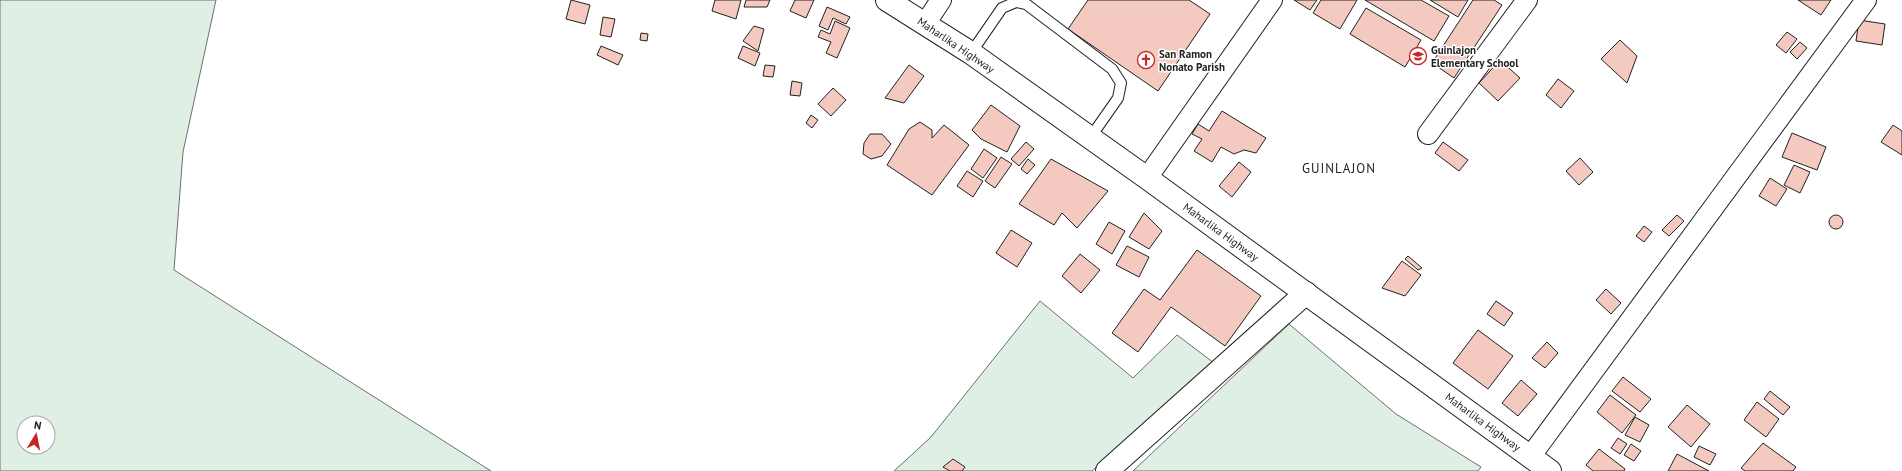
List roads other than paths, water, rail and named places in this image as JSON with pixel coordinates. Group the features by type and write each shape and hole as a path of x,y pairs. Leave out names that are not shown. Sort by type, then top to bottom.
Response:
{"main road":[{"name":"Maharlika Highway","path":"887,0 971,54 1147,178 1550,471"},
{"path":"1107,471 1306,293"}],"street":[{"path":"925,24 941,0"},
{"path":"1147,178 1272,0"},
{"path":"1428,134 1527,0"},
{"path":"1530,457 1866,0"}],"lane":[{"path":"971,54 1002,8 1016,2 1026,4 1112,69 1120,83 1118,98 1090,138"}],"place":[{"name":"Guinlajon Elementary School","path":"1418,56"},
{"name":"San Ramon Nonato Parish","path":"1146,60"}],"district":[{"name":"GUINLAJON","path":"1339,168"}]}
